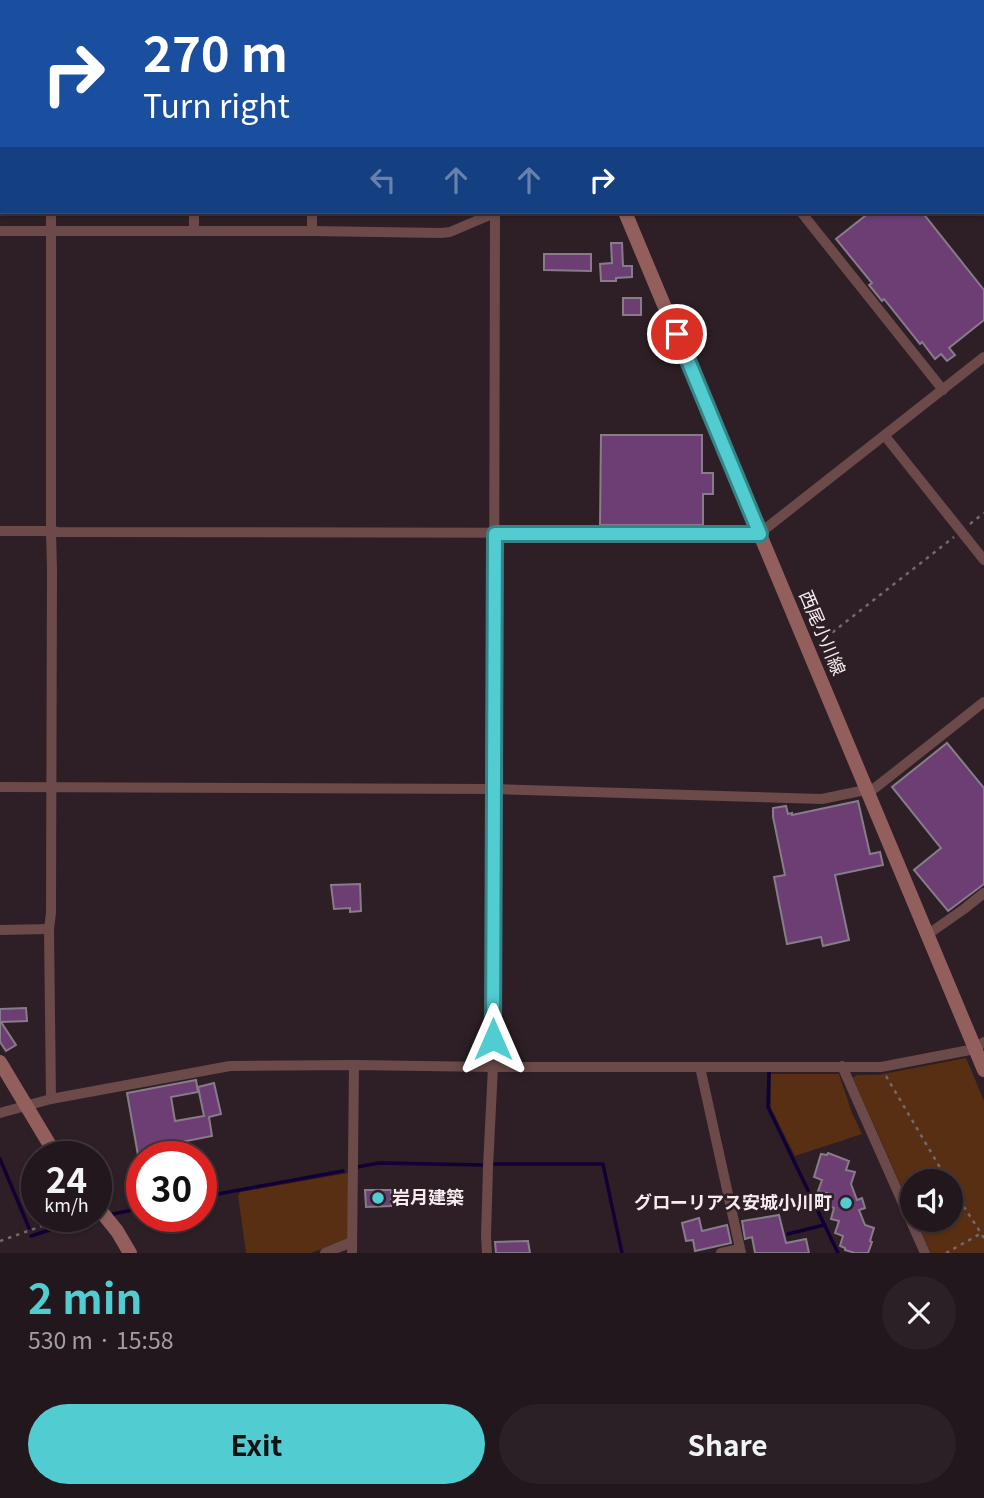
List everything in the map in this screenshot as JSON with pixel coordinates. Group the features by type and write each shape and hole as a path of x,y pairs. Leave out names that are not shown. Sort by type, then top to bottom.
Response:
{"main road":[{"name":"西尾小川線","path":"626,214 927,935 979,1045 984,1070"},
{"path":"0,1062 47,1141"},
{"path":"112,1225 130,1253"}],"street":[{"path":"51,214 51,1099"},
{"path":"194,214 194,231"},
{"path":"312,214 312,231"},
{"path":"0,231 441,233 450,232 491,214"},
{"path":"488,1253 487,1195 493,1067 496,214"},
{"path":"803,214 943,390"},
{"path":"0,531 760,534 984,357"},
{"path":"885,436 984,560"},
{"path":"0,787 494,789 822,799 876,788 984,702"},
{"path":"927,935 984,893"},
{"path":"0,930 49,929"},
{"path":"0,1113 51,1099 229,1066 881,1067 979,1045"},
{"path":"325,1253 352,1248 354,1065"},
{"path":"842,1066 925,1253"},
{"path":"700,1067 740,1251 720,1253"}],"path":[{"path":"808,649 984,513"},
{"path":"881,1067 941,1169"},
{"path":"963,1205 984,1238"},
{"path":"0,1241 25,1232"},
{"path":"946,1253 981,1233"}],"shaded area":[{"path":"966,1058 984,1101 984,1253 931,1253 921,1232 963,1232 963,1169 900,1169 900,1183 853,1078 857,1075 878,1075"},
{"path":"771,1074 839,1074 862,1134 795,1156 771,1108"},
{"path":"348,1173 348,1239 311,1253 246,1253 238,1195 241,1192"}],"building":[{"path":"867,214 924,214 984,290 984,320 949,348 955,355 947,361 941,354 935,359 884,299 882,301 869,285 872,283 836,239"},
{"path":"611,243 622,243 623,266 632,266 632,277 601,281 600,264 612,263"},
{"path":"544,254 591,254 591,271 544,270"},
{"path":"623,298 641,298 641,315 623,315"},
{"path":"601,435 702,435 702,473 713,473 713,494 703,494 703,525 600,525"},
{"path":"947,743 984,788 984,884 948,911 914,870 941,848 892,787"},
{"path":"858,801 870,854 880,852 883,865 835,875 849,940 823,946 821,937 787,944 774,877 785,875 773,808 786,806 788,814 792,815"},
{"path":"360,884 361,911 350,912 350,908 334,909 331,885"},
{"path":"26,1008 27,1021 1,1022 16,1045 6,1051 0,1042 0,1009"},
{"path":"196,1080 198,1092 171,1097 175,1121 204,1116 198,1087 214,1083 221,1114 209,1117 212,1136 186,1141 136,1141 127,1093"},
{"name":"グローリアス安城小川町","path":"828,1153 849,1161 846,1170 855,1172 851,1184 857,1200 862,1198 865,1208 859,1210 865,1225 874,1228 868,1253 855,1253 840,1246 843,1236 835,1233 839,1221 831,1219 834,1208 827,1205 830,1194 818,1191 822,1180 814,1177 821,1154"},
{"name":"岩月建築","path":"365,1190 391,1190 391,1206 366,1207"},
{"path":"779,1215 786,1243 806,1239 809,1253 755,1253 752,1237 745,1239 742,1221"},
{"path":"699,1218 702,1231 727,1225 731,1243 695,1251 693,1240 686,1241 682,1223"},
{"path":"528,1241 530,1253 496,1253 495,1242"}],"waterway":[{"path":"769,1072 768,1107 838,1253"},
{"path":"0,1159 21,1209"},
{"path":"357,1167 379,1163 483,1165"},
{"path":"494,1164 603,1164 622,1253"},
{"path":"217,1194 343,1171"},
{"path":"113,1214 126,1211"},
{"path":"788,1234 824,1225"},
{"path":"31,1236 43,1232"}],"place":[{"name":"岩月建築","path":"378,1198"},
{"name":"グローリアス安城小川町","path":"846,1203"}],"route":[{"path":"493,1039 495,534 760,534 677,334"}]}
